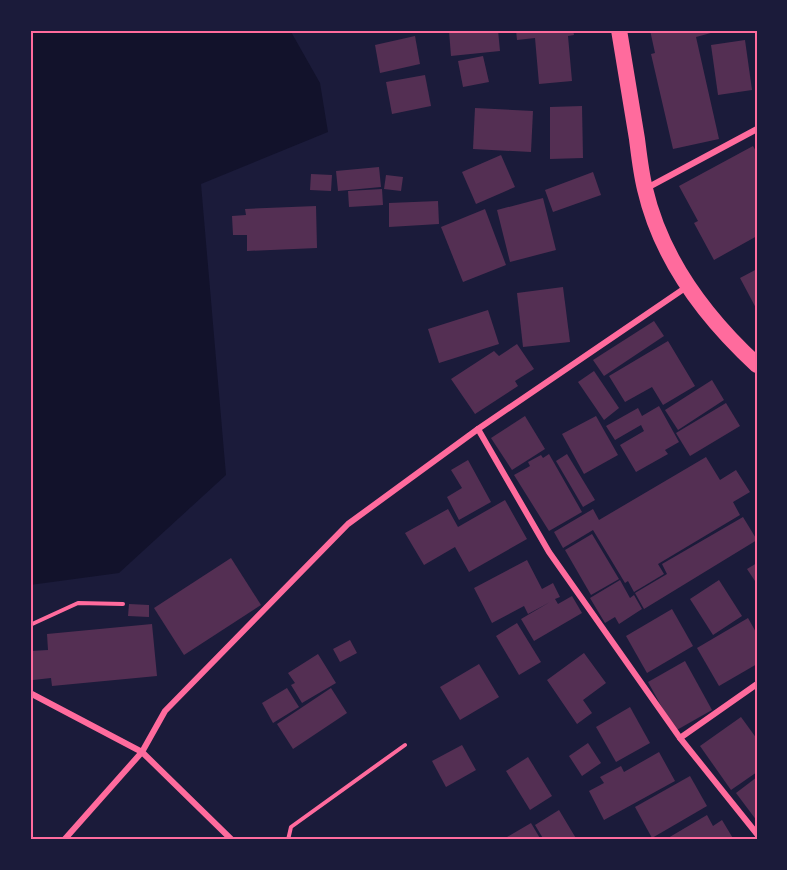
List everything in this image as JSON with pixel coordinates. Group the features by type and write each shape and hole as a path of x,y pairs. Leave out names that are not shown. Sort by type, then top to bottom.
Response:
{"highway":[{"path":"619,30 645,189 657,225 688,286 721,330 757,365"}],"street":[{"path":"645,189 757,129"},
{"path":"64,840 141,752 165,711 348,524 478,429 688,286"},
{"path":"478,429 549,552 680,738 757,834"},
{"path":"680,738 757,684"},
{"path":"30,693 141,752 232,840"}],"path":[{"path":"30,625 78,603 123,604"},
{"path":"288,840 291,827 405,745"}],"shaded area":[{"path":"30,30 290,30 320,83 328,132 201,184 226,475 119,573 30,585"}],"building":[{"path":"498,30 500,51 451,56 449,31"},
{"path":"516,30 573,30 574,35 568,36 572,81 539,84 535,38 517,40"},
{"path":"650,30 722,30 696,37 719,139 673,149 651,54 655,53"},
{"path":"415,36 420,64 380,73 375,45"},
{"path":"745,40 752,90 718,95 711,45"},
{"path":"483,56 489,82 463,87 458,61"},
{"path":"425,75 431,106 392,114 386,82"},
{"path":"582,106 583,158 550,159 550,107"},
{"path":"475,108 533,111 531,152 473,149"},
{"path":"753,146 757,153 757,236 714,260 694,223 698,221 679,186"},
{"path":"501,155 515,187 476,204 462,172"},
{"path":"379,167 381,187 338,191 336,171"},
{"path":"593,172 601,195 553,212 545,190"},
{"path":"311,174 332,175 331,191 310,190"},
{"path":"386,175 403,177 401,191 384,189"},
{"path":"382,189 383,205 349,207 348,191"},
{"path":"543,198 556,250 510,262 497,210"},
{"path":"438,201 439,224 389,227 389,203"},
{"path":"316,206 317,248 247,251 247,235 233,235 232,216 246,215 245,209"},
{"path":"485,209 506,265 463,282 441,227"},
{"path":"757,269 757,310 740,278"},
{"path":"563,287 570,342 523,347 517,293"},
{"path":"488,310 499,344 439,363 428,329"},
{"path":"654,321 664,336 604,376 593,360"},
{"path":"668,341 695,386 663,405 652,387 625,402 609,376"},
{"path":"517,344 534,369 515,381 518,386 475,414 451,379 494,351 499,356"},
{"path":"594,371 619,408 604,420 578,382"},
{"path":"712,380 724,400 678,430 665,410"},
{"path":"726,403 740,426 690,456 676,433"},
{"path":"659,406 679,442 665,450 668,454 636,472 620,445 644,431 641,425 615,440 606,426 638,408 642,416"},
{"path":"525,416 545,449 512,470 491,438"},
{"path":"596,416 618,455 584,474 562,434"},
{"path":"549,454 582,512 549,531 514,475 530,466 528,462 541,455 543,458"},
{"path":"567,454 595,500 583,507 556,461"},
{"path":"706,457 720,480 736,470 750,492 733,502 740,515 658,564 664,574 634,592 628,581 625,583 593,530 563,548 554,532 593,509 599,520"},
{"path":"468,460 491,502 459,520 447,497 462,488 451,470"},
{"path":"505,500 527,539 469,572 455,547 424,565 405,533 448,509 458,527"},
{"path":"743,517 757,540 644,609 635,593 667,574 662,564"},
{"path":"592,534 619,579 591,595 565,550"},
{"path":"231,558 261,605 184,655 154,608"},
{"path":"527,560 542,589 553,583 560,597 555,599 558,604 572,596 582,613 534,641 521,619 550,602 528,614 524,606 492,623 474,588"},
{"path":"757,563 757,584 747,569"},
{"path":"620,580 630,598 634,595 642,609 619,624 615,617 605,623 590,598"},
{"path":"719,580 742,616 713,635 690,599"},
{"path":"129,604 149,605 149,617 128,616"},
{"path":"672,609 693,646 647,673 626,636"},
{"path":"748,618 757,634 757,664 719,686 697,648"},
{"path":"517,623 541,662 519,675 496,636"},
{"path":"152,624 157,676 52,686 51,678 33,680 31,651 48,650 47,634"},
{"path":"350,640 357,653 340,662 333,649"},
{"path":"584,653 606,683 583,700 592,713 577,724 547,680"},
{"path":"318,654 336,683 302,703 291,685 295,683 288,673"},
{"path":"685,661 712,710 675,731 648,682"},
{"path":"479,664 499,697 460,720 440,687"},
{"path":"287,688 299,707 273,723 262,703"},
{"path":"331,688 347,713 293,749 277,724"},
{"path":"630,707 650,743 616,762 596,727"},
{"path":"741,717 757,739 757,772 731,790 700,746"},
{"path":"588,743 601,763 582,776 569,756"},
{"path":"462,745 476,770 446,787 432,761"},
{"path":"659,752 675,781 604,820 589,791 604,783 600,777 621,766 624,772"},
{"path":"528,757 552,796 530,810 506,771"},
{"path":"690,776 707,806 652,838 635,807"},
{"path":"757,777 757,821 736,793"},
{"path":"559,810 577,840 544,840 535,825"},
{"path":"707,815 713,826 722,820 734,840 669,840 668,838"},
{"path":"531,823 541,840 502,840"}]}
